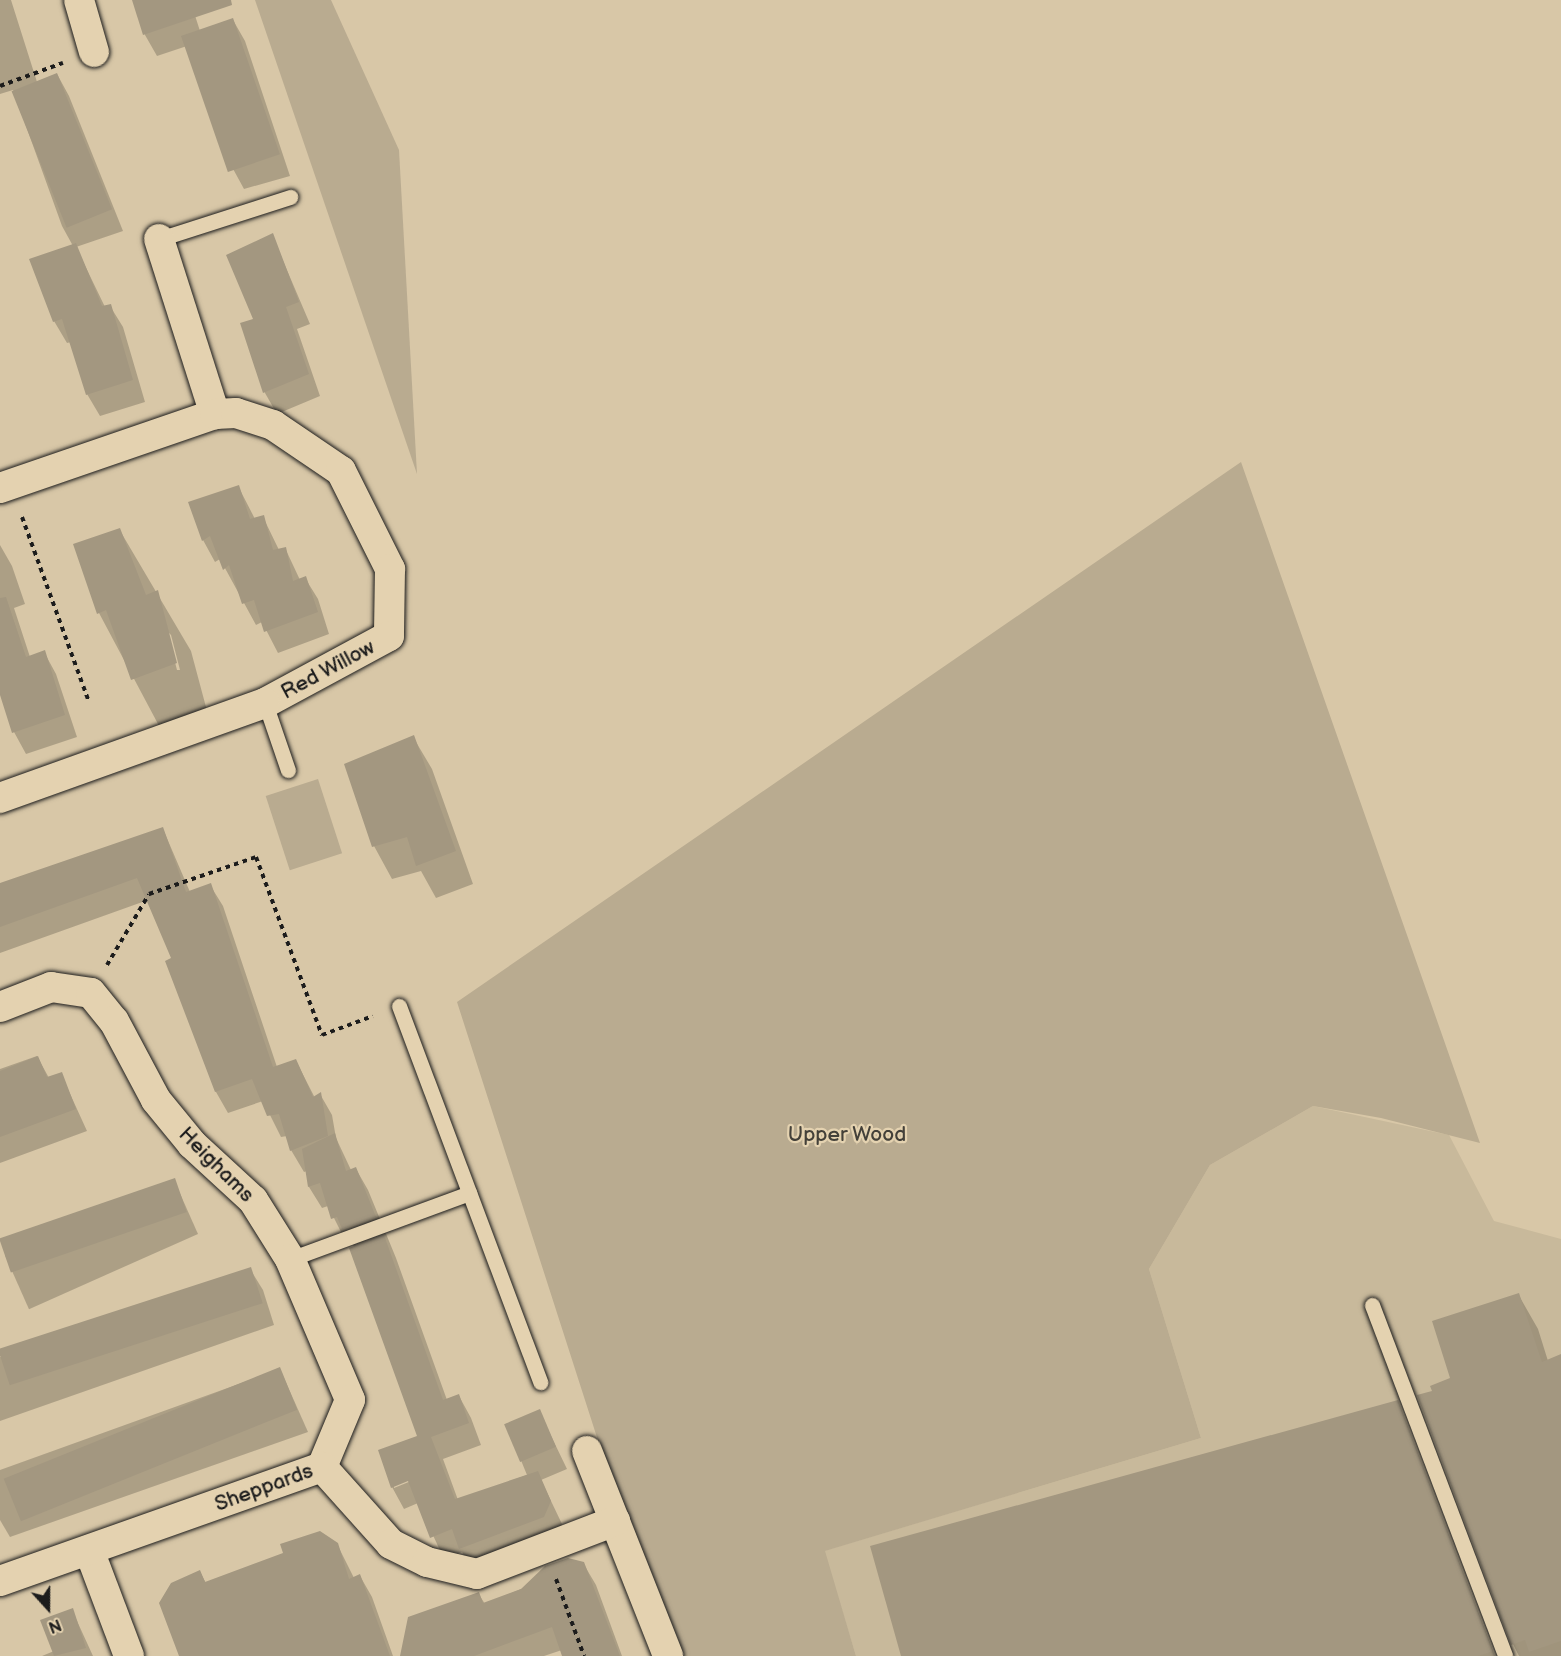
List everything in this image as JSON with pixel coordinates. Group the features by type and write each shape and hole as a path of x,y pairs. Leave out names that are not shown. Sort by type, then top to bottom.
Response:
{"street":[{"path":"79,0 94,52"},
{"path":"159,239 215,414"},
{"name":"Red Willow","path":"0,798 265,703 389,636 390,569 341,471 273,424 236,413 215,414 5,486"},
{"path":"0,1007 51,987 91,993"},
{"name":"Heighams","path":"91,993 114,1021 156,1100 192,1144 253,1200 290,1259 350,1400 322,1467"},
{"path":"587,1451 668,1656"},
{"name":"Sheppards","path":"0,1581 322,1467 391,1544 427,1562 477,1574 615,1521"},
{"path":"89,1550 129,1656"}],"lane":[{"path":"159,239 290,197"},
{"path":"265,703 288,770"},
{"path":"399,1006 540,1382"},
{"path":"290,1259 469,1193"},
{"path":"1372,1305 1505,1656"}],"path":[{"path":"0,86 94,52"},
{"path":"5,486 88,699"},
{"path":"91,993 149,894 256,857 322,1035 399,1006"},
{"path":"544,1548 584,1656"}],"shaded area":[{"path":"1313,1106 1449,1135 1494,1221 1561,1239 1561,1656 856,1656 824,1551 1201,1438 1149,1269 1210,1165"}],"green space":[{"path":"255,0 331,0 399,150 417,474"},
{"name":"Upper Wood","path":"1241,462 1480,1143 1381,1118 1313,1106 1210,1165 1149,1269 1201,1438 825,1551 856,1656 674,1656 666,1652 457,1002"},
{"path":"318,779 342,853 290,870 266,796"}],"building":[{"path":"132,0 231,0 232,5 143,35"},
{"path":"233,18 280,154 228,172 181,36"},
{"path":"57,73 112,209 67,228 12,91"},
{"path":"273,233 299,302 286,307 309,374 263,393 240,323 253,319 226,255"},
{"path":"76,243 102,306 111,304 133,380 86,395 62,319 53,322 29,259"},
{"path":"239,485 250,519 264,515 273,550 286,547 293,581 306,576 318,612 264,632 254,600 242,604 229,565 223,570 210,536 202,541 188,502"},
{"path":"120,528 146,595 158,590 177,663 131,680 106,610 97,614 73,544"},
{"path":"6,597 26,657 45,650 65,715 12,733 0,695 0,598"},
{"path":"414,735 456,851 416,866 407,837 372,847 344,764"},
{"path":"163,827 186,892 211,883 273,1067 296,1059 313,1097 321,1092 328,1136 290,1151 279,1114 267,1116 252,1079 215,1092 165,961 171,958 137,878 0,927 0,883"},
{"path":"38,1056 47,1077 62,1072 76,1109 0,1137 0,1071"},
{"path":"335,1133 346,1171 356,1167 376,1217 342,1229 337,1217 331,1219 320,1183 308,1187 302,1149"},
{"path":"175,1178 187,1212 11,1273 0,1238"},
{"path":"384,1235 443,1400 459,1394 469,1423 431,1437 455,1499 538,1471 551,1501 544,1517 459,1549 452,1529 430,1538 408,1481 391,1488 378,1450 417,1436 349,1248"},
{"path":"251,1267 263,1303 10,1385 0,1349"},
{"path":"1519,1293 1542,1362 1561,1354 1561,1641 1529,1652 1525,1640 1511,1645 1417,1395 1432,1391 1430,1386 1450,1378 1432,1321"},
{"path":"280,1367 297,1410 21,1521 4,1479"},
{"path":"1398,1400 1493,1651 1478,1656 901,1656 870,1546"},
{"path":"540,1409 556,1447 520,1462 504,1424"},
{"path":"320,1531 338,1543 349,1579 360,1574 390,1656 179,1656 159,1603 171,1583 200,1570 205,1582 283,1553 280,1544"},
{"path":"568,1558 584,1562 620,1656 562,1656 552,1627 474,1656 400,1656 408,1617 479,1592 483,1603 521,1589 545,1566"},
{"path":"73,1608 86,1648 54,1656 40,1620"}]}
